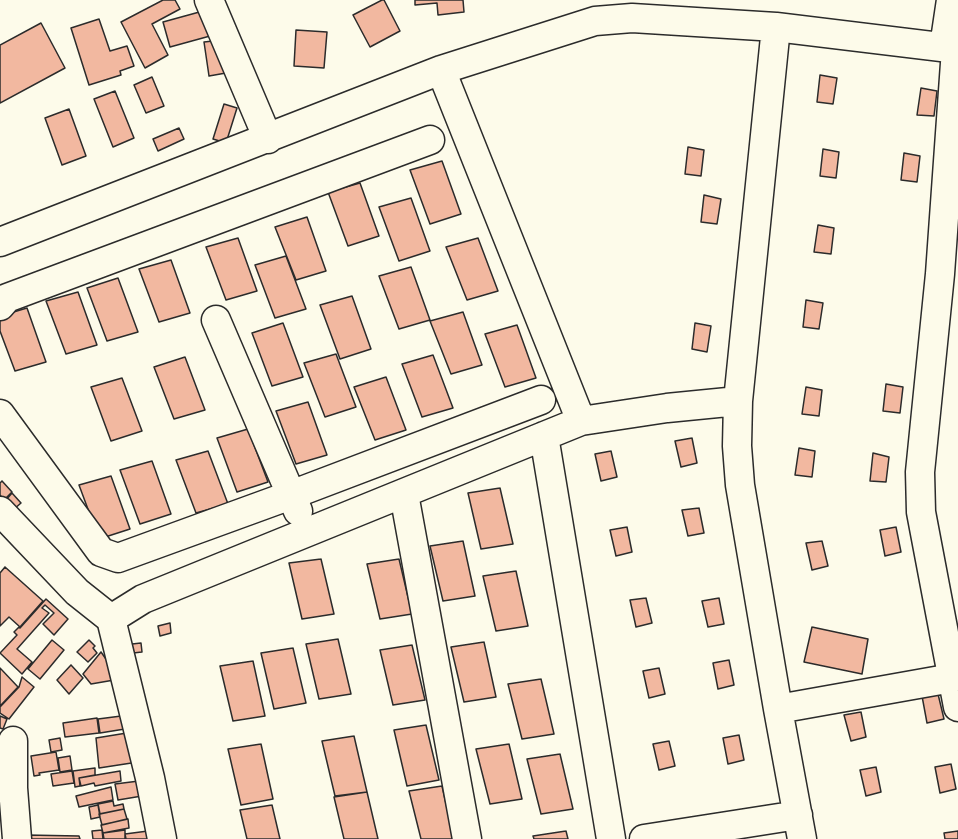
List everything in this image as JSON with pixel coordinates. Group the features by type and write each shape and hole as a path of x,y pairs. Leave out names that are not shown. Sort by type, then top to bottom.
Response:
{"street":[{"path":"209,0 268,139"},
{"path":"951,0 953,48 950,248 939,285 920,472 921,512 958,708"},
{"path":"0,242 441,70 596,21 632,18 776,27 953,48"},
{"path":"644,839 800,827 740,485 737,446 738,401 776,27"},
{"path":"441,70 581,421"},
{"path":"0,306 7,298 430,140"},
{"path":"216,320 307,532"},
{"path":"0,414 101,552 118,558 541,400"},
{"path":"111,619 143,599 581,421 667,408 738,401"},
{"path":"544,436 611,839"},
{"path":"404,494 467,839"},
{"path":"0,511 77,592 111,619 150,778 162,839"},
{"path":"778,709 952,678"},
{"path":"13,741 13,788 17,839"}],"building":[{"path":"163,0 175,0 180,9 152,24 168,55 145,68 121,22"},
{"path":"382,0 400,31 370,47 353,15"},
{"path":"415,0 463,0 464,12 438,15 437,3 415,5"},
{"path":"203,11 210,36 170,47 163,22"},
{"path":"99,19 110,51 127,46 134,66 120,71 121,75 89,85 71,28"},
{"path":"41,23 65,68 0,103 0,45"},
{"path":"296,30 327,32 324,68 294,66"},
{"path":"222,40 226,73 209,76 204,42"},
{"path":"820,75 837,78 833,104 817,102"},
{"path":"152,77 164,106 146,113 134,85"},
{"path":"921,88 937,91 934,116 917,115"},
{"path":"115,91 134,138 113,147 94,99"},
{"path":"224,104 237,108 226,143 213,139"},
{"path":"69,109 86,156 62,165 45,118"},
{"path":"179,128 184,139 158,151 153,139"},
{"path":"688,147 704,150 701,176 685,174"},
{"path":"823,149 839,152 836,178 820,176"},
{"path":"904,153 920,156 917,182 901,180"},
{"path":"442,161 461,214 430,224 410,170"},
{"path":"360,183 379,236 348,246 328,192"},
{"path":"704,195 721,199 717,224 701,222"},
{"path":"411,198 430,251 399,261 379,207"},
{"path":"307,217 326,271 296,280 275,227"},
{"path":"818,225 834,228 831,254 814,252"},
{"path":"238,238 257,291 226,300 206,247"},
{"path":"478,238 498,291 467,300 446,247"},
{"path":"286,256 306,309 275,318 255,265"},
{"path":"171,260 190,313 159,322 139,269"},
{"path":"411,267 430,320 399,329 379,276"},
{"path":"118,278 138,332 107,341 87,288"},
{"path":"78,292 97,345 66,354 46,301"},
{"path":"352,296 371,349 340,359 320,305"},
{"path":"806,300 823,303 819,329 803,327"},
{"path":"27,308 46,362 15,371 0,331 0,316"},
{"path":"463,312 482,365 451,374 430,321"},
{"path":"283,323 303,377 272,386 252,333"},
{"path":"695,323 711,326 707,352 692,349"},
{"path":"517,325 536,378 505,387 485,334"},
{"path":"336,354 356,407 325,417 304,363"},
{"path":"433,355 453,408 422,417 402,364"},
{"path":"185,357 205,410 174,419 154,367"},
{"path":"386,377 406,430 375,440 354,387"},
{"path":"122,378 142,431 111,441 91,387"},
{"path":"886,384 903,387 900,413 883,411"},
{"path":"806,387 822,390 819,416 802,414"},
{"path":"308,402 327,455 296,464 276,411"},
{"path":"248,429 268,482 237,492 217,438"},
{"path":"692,438 697,463 681,467 675,441"},
{"path":"799,448 815,451 812,477 795,475"},
{"path":"208,451 228,504 196,513 176,460"},
{"path":"611,451 617,477 601,481 595,454"},
{"path":"873,453 889,457 886,482 870,481"},
{"path":"152,461 171,514 140,524 120,470"},
{"path":"111,476 130,529 99,539 79,485"},
{"path":"2,481 12,492 4,500 0,495"},
{"path":"500,488 513,544 481,549 468,493"},
{"path":"12,493 21,503 13,510 6,500"},
{"path":"699,508 704,533 688,536 682,510"},
{"path":"627,527 632,552 616,556 610,530"},
{"path":"896,527 901,552 885,556 880,530"},
{"path":"463,541 475,596 443,601 430,546"},
{"path":"822,541 828,566 812,570 806,543"},
{"path":"321,559 334,614 302,619 289,563"},
{"path":"399,559 412,614 380,619 367,564"},
{"path":"5,567 43,601 20,627 9,617 0,626 0,573"},
{"path":"516,571 528,626 496,631 483,576"},
{"path":"646,598 652,623 636,627 630,600"},
{"path":"719,598 724,624 708,627 702,601"},
{"path":"46,599 68,619 54,635 43,624 54,613 45,605 42,608 49,613 17,649 32,662 22,674 0,653 17,635 14,632"},
{"path":"170,623 171,633 160,636 158,626"},
{"path":"812,627 868,639 862,674 804,662"},
{"path":"338,639 351,694 319,699 306,644"},
{"path":"52,640 64,650 40,679 28,669"},
{"path":"89,640 95,646 93,648 97,653 88,662 77,652"},
{"path":"484,642 496,697 464,702 451,647"},
{"path":"141,643 142,652 133,653 132,644"},
{"path":"412,645 425,700 393,705 380,650"},
{"path":"293,648 306,703 274,709 261,653"},
{"path":"101,652 120,679 91,684 83,674"},
{"path":"729,660 734,685 718,689 713,663"},
{"path":"253,661 265,716 233,721 220,666"},
{"path":"71,665 83,678 69,694 57,680"},
{"path":"0,668 18,687 0,706"},
{"path":"659,668 665,694 649,698 643,671"},
{"path":"22,677 34,687 9,719 0,713 0,707 19,687"},
{"path":"541,679 554,734 522,739 508,684"},
{"path":"938,694 944,719 927,723 922,696"},
{"path":"861,712 866,737 851,741 844,715"},
{"path":"129,715 131,728 100,733 98,719"},
{"path":"0,716 7,719 3,729 0,728"},
{"path":"97,718 99,733 65,737 63,723"},
{"path":"426,725 439,780 407,786 394,730"},
{"path":"133,732 138,762 99,768 96,738"},
{"path":"739,735 744,760 728,764 723,738"},
{"path":"354,736 367,792 335,796 322,741"},
{"path":"60,738 62,750 51,752 49,740"},
{"path":"669,741 675,766 659,770 653,744"},
{"path":"261,744 273,799 241,805 228,749"},
{"path":"509,744 522,799 490,804 476,749"},
{"path":"56,752 59,770 34,776 31,756"},
{"path":"560,754 573,809 541,814 527,759"},
{"path":"70,756 72,770 60,772 58,758"},
{"path":"951,764 956,789 940,793 935,767"},
{"path":"876,767 881,792 866,796 860,770"},
{"path":"95,768 95,775 79,778 80,786 75,787 73,771"},
{"path":"72,771 74,783 53,786 51,774"},
{"path":"120,771 121,781 81,786 79,778"},
{"path":"139,781 142,796 118,800 115,784"},
{"path":"442,786 454,839 421,839 409,791"},
{"path":"111,787 113,800 79,807 76,796"},
{"path":"367,792 378,839 344,839 334,797"},
{"path":"113,801 114,806 123,804 124,809 100,814 98,804"},
{"path":"98,805 100,817 91,819 89,807"},
{"path":"272,805 280,839 247,839 240,810"},
{"path":"124,809 127,819 102,825 99,814"},
{"path":"128,819 129,828 103,833 101,825"},
{"path":"102,830 103,839 93,839 92,831"},
{"path":"125,830 125,839 104,839 103,833"},
{"path":"148,831 150,839 126,839 125,834"},
{"path":"566,831 568,839 534,839 533,836"},
{"path":"958,831 958,839 945,839 944,833"},
{"path":"26,835 79,836 80,839 26,839"}]}
